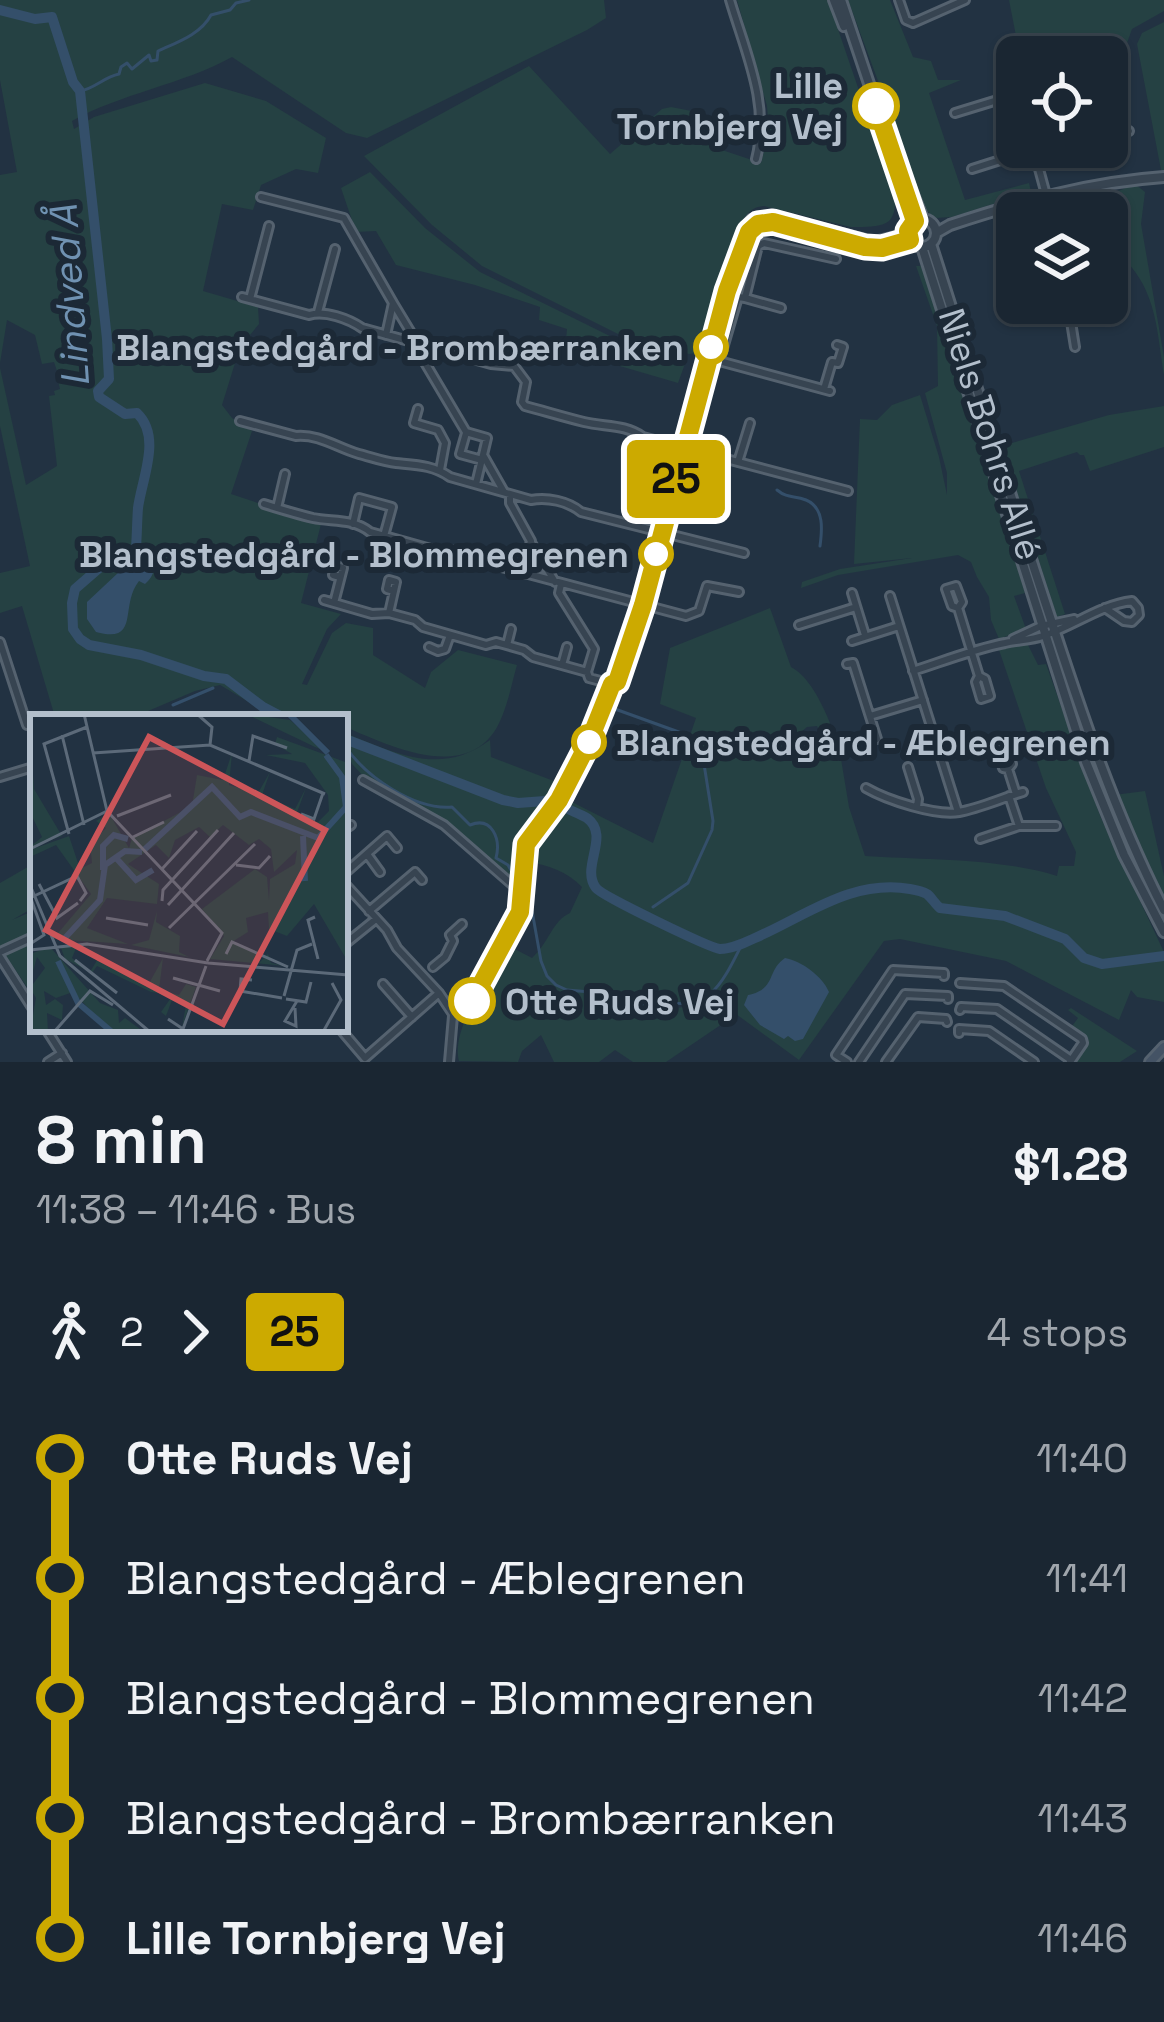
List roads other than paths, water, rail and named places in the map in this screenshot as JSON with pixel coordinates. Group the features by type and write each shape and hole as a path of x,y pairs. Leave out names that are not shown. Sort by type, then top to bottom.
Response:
{"main road":[{"path":"1150,1062 1164,1047"}],"street":[{"path":"730,0 761,110 756,159"},
{"path":"837,0 919,220 935,229 996,211"},
{"path":"898,0 906,20 914,23 965,0"},
{"path":"955,113 996,101"},
{"path":"972,169 996,161"},
{"path":"1064,192 1164,177"},
{"path":"261,197 344,218 466,432 488,438 476,484"},
{"path":"466,432 460,454 482,458 507,493 593,649 589,678 617,682 643,605 742,231 756,217 772,215 874,241 909,237 926,246 935,229"},
{"path":"909,237 919,220"},
{"path":"269,226 246,298 309,315 318,312 420,345 514,366 526,382 521,402 525,406 613,425 848,491"},
{"path":"745,298 758,246 764,243 836,259"},
{"name":"Niels Bohrs Allé","path":"926,246 1022,564 1075,692 1108,790 1164,910"},
{"name":"Niels Bohrs Allé","path":"926,246 1100,797 1164,932"},
{"path":"318,312 334,248"},
{"path":"719,362 738,297 781,308"},
{"path":"386,335 393,303"},
{"path":"1071,324 1075,347"},
{"path":"708,358 827,390 832,362 838,363 843,347 837,345"},
{"path":"418,409 415,424 438,430 446,443 440,470"},
{"path":"240,421 744,553"},
{"path":"738,462 750,423"},
{"path":"277,508 285,474"},
{"path":"353,524 359,498 392,507 384,536"},
{"path":"264,504 479,557 523,574 686,616 700,611 707,586 739,592"},
{"path":"523,574 531,541"},
{"path":"334,603 340,577"},
{"path":"389,613 394,590"},
{"path":"852,593 866,637"},
{"path":"890,596 958,812"},
{"path":"324,601 372,614 389,613 486,645 496,641 587,672"},
{"path":"914,671 1048,630 1105,608 1132,601 1139,615 1132,622 1124,621 1105,608"},
{"path":"799,625 856,607"},
{"path":"958,608 979,676"},
{"path":"852,641 899,626"},
{"path":"507,645 511,629"},
{"path":"429,647 446,649 450,635"},
{"path":"0,642 27,725"},
{"path":"562,665 566,647"},
{"path":"847,664 853,663 877,739"},
{"path":"0,676 10,671"},
{"path":"453,1016 472,1001 516,921 526,844 547,818 588,744 612,684"},
{"path":"870,716 923,700"},
{"path":"908,767 917,807"},
{"path":"0,777 30,768"},
{"path":"1008,769 1019,826"},
{"path":"363,780 444,825 523,894"},
{"path":"866,788 917,807 958,812 1016,794"},
{"path":"980,839 1019,826 1056,826"},
{"path":"348,870 387,836 397,848"},
{"path":"367,854 380,872"},
{"path":"369,911 415,872 422,880"},
{"path":"348,887 439,993 453,1016 449,1062"},
{"path":"348,940 376,919"},
{"path":"433,968 453,941 450,935 462,924"},
{"path":"30,939 0,954 30,1004"},
{"path":"847,1062 836,1055 893,970 944,976"},
{"path":"959,983 1004,986 1083,1043 1071,1061 997,1009 960,1010"},
{"path":"383,984 412,1017"},
{"path":"343,1032 365,1058 439,993"},
{"path":"859,1062 905,994 948,996 948,1000"},
{"path":"886,1062 918,1017 946,1022"},
{"path":"959,1033 959,1029 988,1031 1034,1062"},
{"path":"48,1032 67,1062"},
{"path":"47,1062 62,1053"}],"water":[{"path":"141,563 155,566 147,582 139,581 133,591 124,628 119,633 96,632 87,619 87,602 119,572"},
{"path":"785,958 811,970 829,992 803,1039 795,1041 760,1025 744,1005 748,995 763,989"}],"waterway":[{"path":"80,91 119,74 127,63 132,69 149,55 151,61 157,60 158,51 195,32 211,15 249,0"},
{"name":"Lindved Å","path":"0,10 35,19 52,17 80,91 107,339 109,379 98,391 99,397 125,414 137,413 148,434 136,548 133,553 113,556 75,589 73,629 89,645 226,679 276,714"},
{"path":"777,490 816,508 821,520 820,546"},
{"path":"173,705 213,688"},
{"path":"615,709 687,735 704,764 712,830 688,883 653,907"},
{"path":"348,740 503,800 545,801"},
{"name":"Lindved Å","path":"348,749 392,789 422,803 452,807 470,825 489,826 496,837 496,858 508,865 519,885"},
{"name":"Lindved Å","path":"562,806 594,825 591,871 596,888 720,949 742,944 848,894 888,887 923,892 940,908 1005,916 1065,939 1084,958 1102,964 1164,956"},
{"name":"Lindved Å","path":"530,863 544,833 567,809"},
{"path":"529,894 547,976 567,990 602,993 626,1005 660,998 676,1003 702,1000 721,982 742,944"}],"place":[{"name":"Lille Tornbjerg Vej","path":"876,106"},
{"name":"Blangstedgård - Brombærranken","path":"711,347"},
{"name":"Blangstedgård - Blommegrenen","path":"656,554"},
{"name":"Blangstedgård - Æblegrenen","path":"589,742"},
{"name":"Otte Ruds Vej","path":"472,1001"}]}
